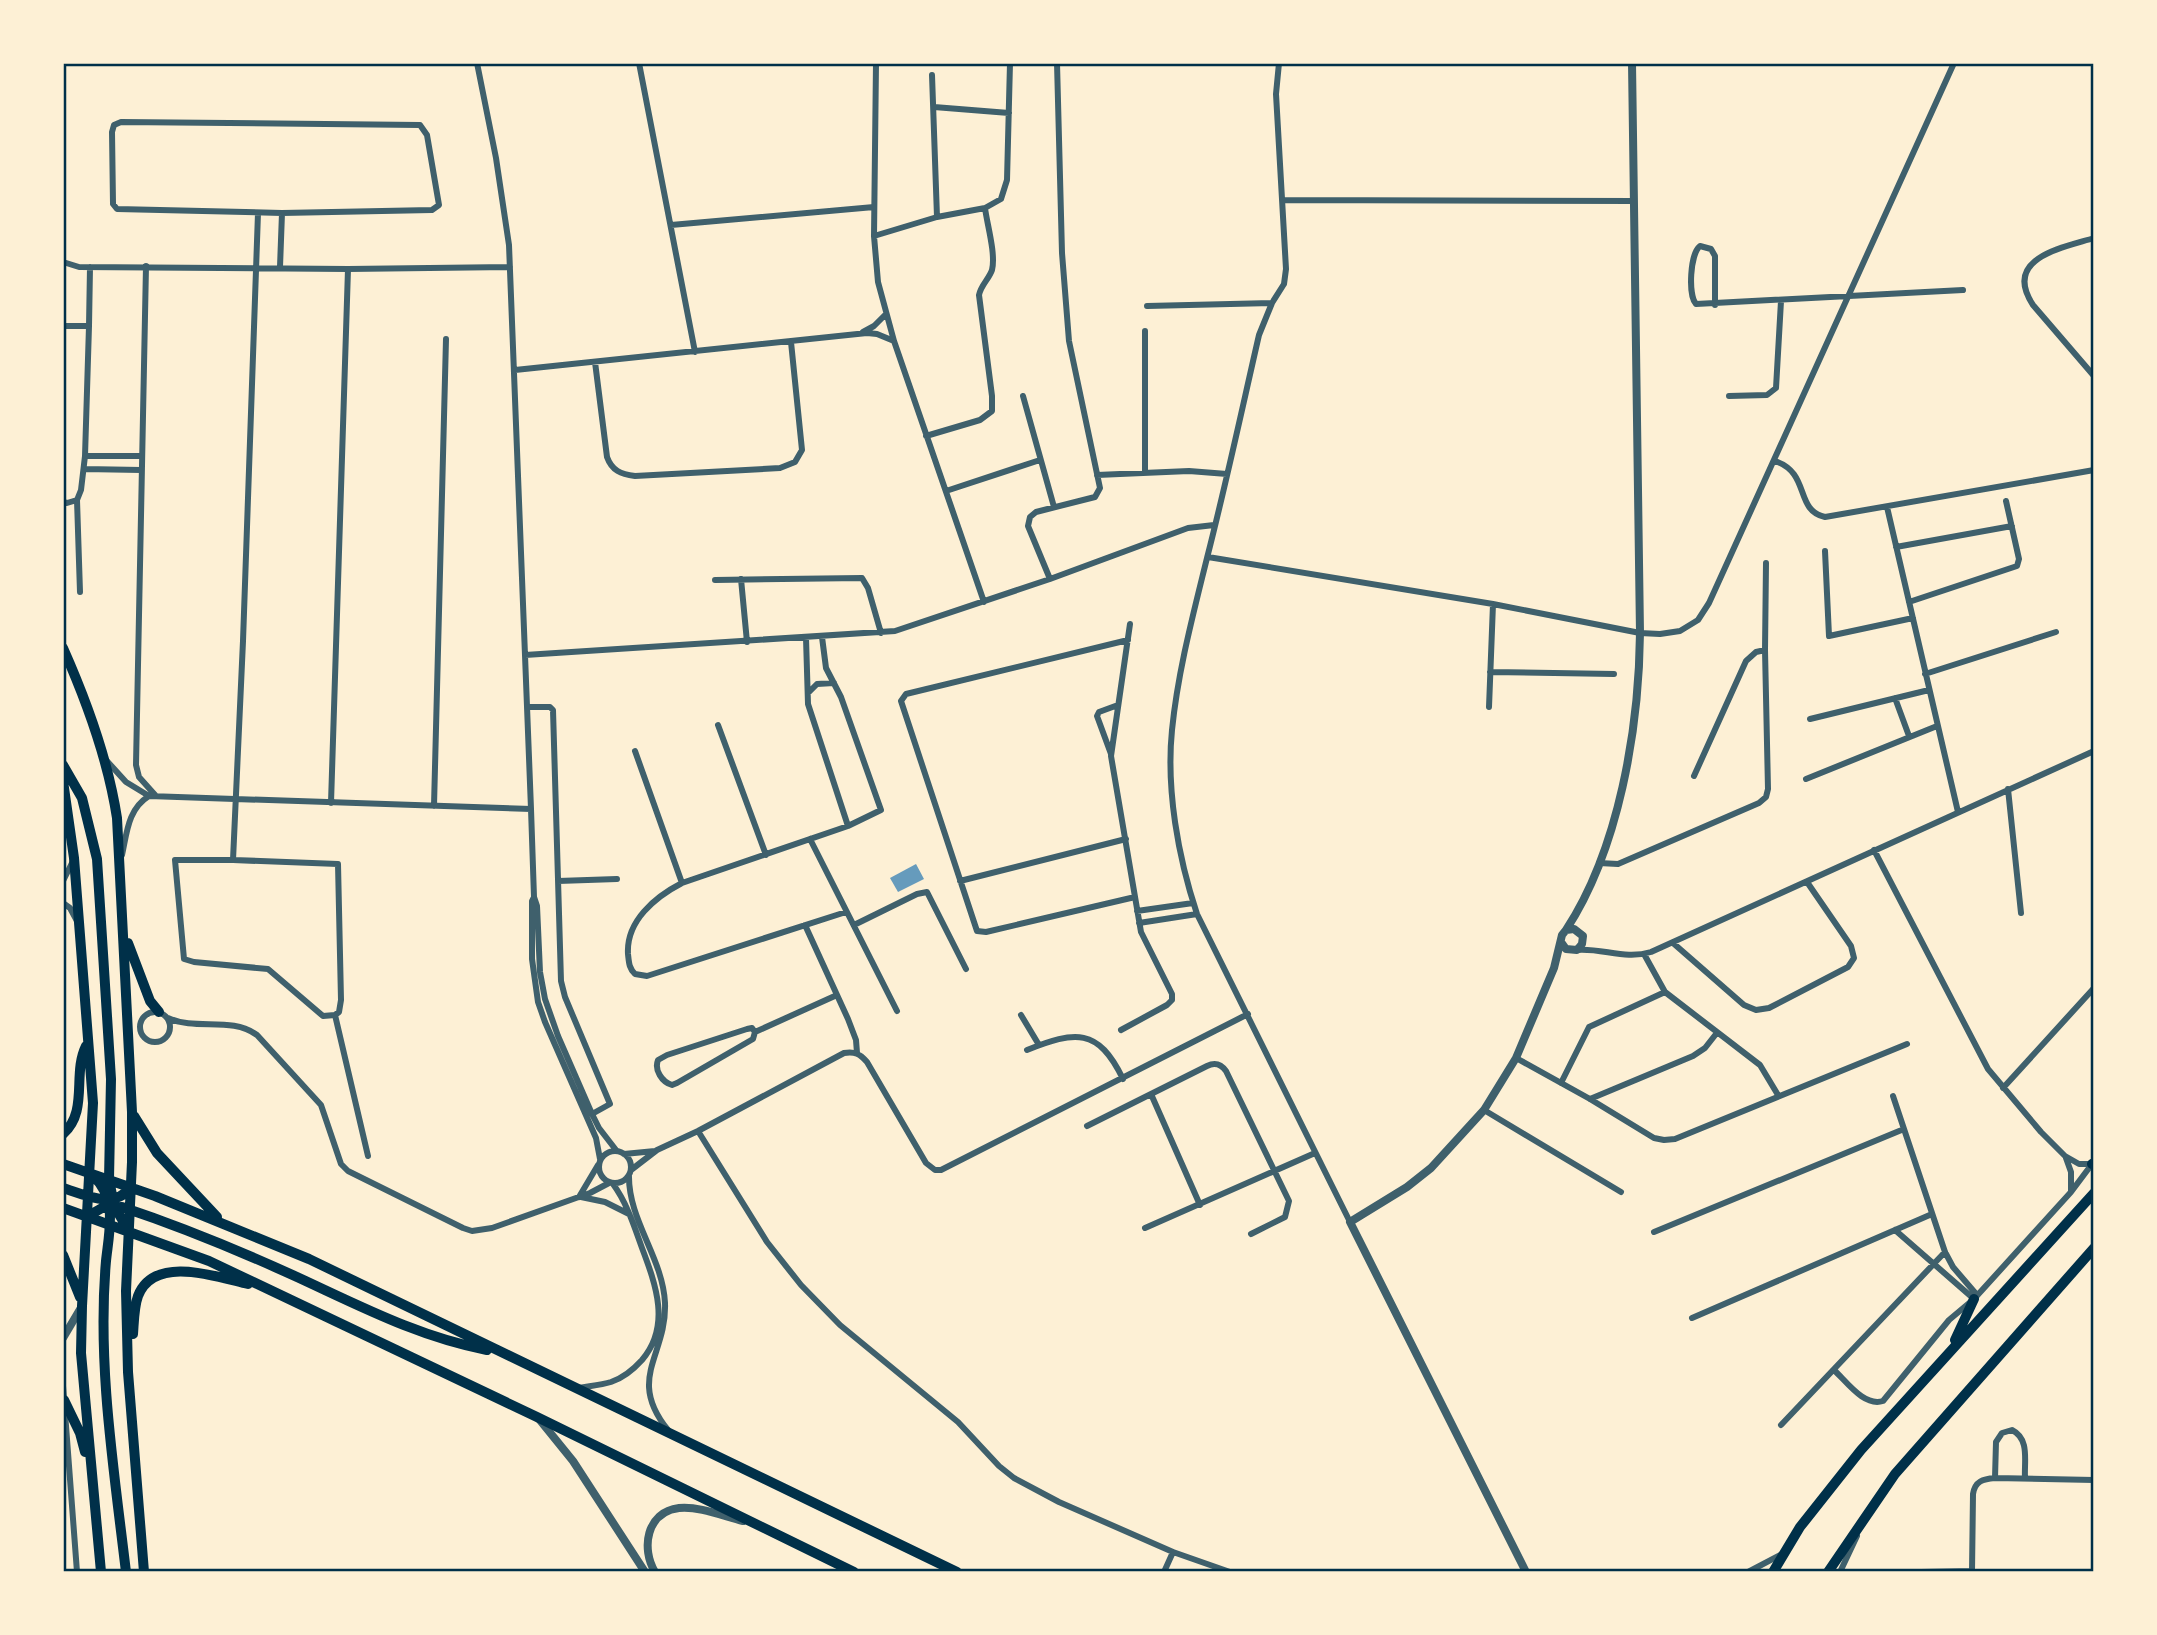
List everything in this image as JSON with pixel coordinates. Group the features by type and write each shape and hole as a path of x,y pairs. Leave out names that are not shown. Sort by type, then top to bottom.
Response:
{"main road":[{"path":"63,648 104,757 113,789 117,818 132,1112 126,1291 128,1373 144,1572"},
{"path":"63,765 82,798 96,859 111,1079 111,1203 104,1286 104,1349 126,1572"},
{"path":"63,781 74,858 93,1103 82,1306 83,1381 101,1572"},
{"path":"124,932 150,1001 163,1015"},
{"path":"63,1133 71,1126 77,1110 82,1061 88,1042"},
{"path":"132,1112 157,1153 227,1225"},
{"path":"63,1164 131,1187 309,1259 957,1572"},
{"path":"90,1173 104,1189 129,1231"},
{"path":"88,1216 123,1195 131,1187"},
{"path":"63,1188 111,1203 264,1262 395,1323 462,1345 499,1352"},
{"path":"1774,1572 1784,1553 1834,1483 1951,1349 2094,1193"},
{"path":"63,1208 209,1261 854,1572"},
{"path":"1828,1572 1895,1474 2094,1248"},
{"path":"63,1255 74,1278 82,1306"},
{"path":"128,1373 139,1293 152,1278 167,1272 180,1271 267,1288"},
{"path":"1951,1349 1975,1297"},
{"path":"64,1399 80,1433 93,1479"}],"street":[{"path":"477,63 504,206 510,267 534,897 537,906 539,959 545,999 592,1114 616,1150 630,1161 632,1201 659,1274 664,1296 663,1331 650,1367 648,1385 653,1408 673,1437"},
{"path":"639,63 695,352"},
{"path":"876,63 876,273 894,341 984,601"},
{"path":"874,236 937,217 985,208 1001,199 1005,188 1010,63"},
{"path":"1050,579 1028,522 1036,512 1095,497 1100,488 1080,401 1067,318 1062,253 1057,63"},
{"path":"1279,63 1276,94 1286,278 1259,335 1186,640 1172,733 1172,783 1183,862 1197,914 1526,1572"},
{"path":"1350,1222 1431,1168 1484,1110 1516,1058 1554,968 1562,935 1581,910 1621,795 1638,697 1640,633 1632,63"},
{"path":"1208,557 1493,604 1640,633 1660,635 1690,627 1704,612 1775,461 1954,63"},
{"path":"932,75 937,217"},
{"path":"934,107 1009,113"},
{"path":"121,122 415,124 425,130 439,202 437,209 258,213 117,209 113,204 114,125 121,122"},
{"path":"1283,200 1634,201"},
{"path":"671,225 874,207"},
{"path":"926,436 980,421 992,411 979,295 992,268 985,208"},
{"path":"233,860 258,213"},
{"path":"280,267 282,213"},
{"path":"2094,238 2037,258 2029,268 2025,285 2028,297 2034,305 2094,376"},
{"path":"1715,305 1714,256 1711,249 1700,246 1693,256 1692,300 1696,304 1715,305 1781,302 1963,290"},
{"path":"63,262 79,267 510,267"},
{"path":"146,266 136,765 139,777 153,796"},
{"path":"80,592 77,499 81,490 85,456 90,267"},
{"path":"331,803 348,269"},
{"path":"1729,397 1768,395 1776,388 1781,302"},
{"path":"1147,306 1272,303"},
{"path":"858,334 874,326 886,314"},
{"path":"63,326 89,326"},
{"path":"1145,331 1145,472"},
{"path":"515,370 858,334 877,334 894,341"},
{"path":"434,806 446,339"},
{"path":"595,362 607,457 610,466 616,471 635,475 780,468 795,462 802,450 791,342"},
{"path":"1023,396 1054,508"},
{"path":"85,456 142,456"},
{"path":"946,491 1040,460"},
{"path":"1775,461 1793,471 1809,508 1820,516 1887,507 2094,470"},
{"path":"84,469 141,470"},
{"path":"1097,475 1145,472 1227,474"},
{"path":"63,502 77,499"},
{"path":"1909,602 2017,566 2019,559 2006,501"},
{"path":"1887,507 1958,812"},
{"path":"525,655 881,633 909,627 1050,579 1188,528 1214,526"},
{"path":"1896,547 2012,526"},
{"path":"1825,551 1829,636 1913,618"},
{"path":"1599,863 1618,864 1759,803 1766,797 1766,564"},
{"path":"715,580 862,578 868,588 881,633"},
{"path":"741,579 747,642"},
{"path":"1489,707 1493,604"},
{"path":"1111,756 1130,625"},
{"path":"1925,674 2056,632"},
{"path":"822,637 824,658 842,697 881,807 880,811 810,839 682,883 657,898 639,918 631,935 629,964 635,974 647,976 846,912"},
{"path":"806,638 811,714 848,825"},
{"path":"1128,640 903,696 902,706 975,929 981,933 1135,897"},
{"path":"1695,776 1746,662 1756,652 1765,650"},
{"path":"1490,672 1614,674"},
{"path":"808,694 817,684 834,683"},
{"path":"1810,719 1929,690"},
{"path":"1895,698 1909,736"},
{"path":"1118,705 1099,712 1097,716 1111,756 1139,923 1145,942 1169,986 1172,1000 1121,1030"},
{"path":"527,707 550,707 553,710 563,990 610,1102 608,1107 592,1114"},
{"path":"718,725 766,855"},
{"path":"1806,779 1937,726"},
{"path":"635,751 682,883"},
{"path":"1562,942 1566,949 1604,950 1629,956 1644,954 1807,883 2094,751"},
{"path":"104,757 126,782 153,796 531,809"},
{"path":"2008,789 2021,913"},
{"path":"120,863 133,810 138,803 153,796"},
{"path":"810,839 897,1011"},
{"path":"960,881 1126,839"},
{"path":"1874,850 1988,1069 2065,1156 2078,1164 2093,1163"},
{"path":"63,881 74,858"},
{"path":"175,860 338,864 341,1000 339,1012 335,1016 323,1016 268,969 194,962 184,958 175,860"},
{"path":"558,881 617,879"},
{"path":"1673,943 1744,1005 1756,1010 1769,1008 1848,967 1854,958 1851,946 1807,883"},
{"path":"854,925 927,892 966,969"},
{"path":"534,897 531,901 533,959 538,1002 596,1138 600,1175 622,1196 629,1213 655,1286 659,1320 655,1338 643,1358 623,1376 609,1382 575,1389"},
{"path":"63,903 70,908 80,926"},
{"path":"1138,911 1193,903"},
{"path":"1554,968 1582,944 1581,910"},
{"path":"1139,923 1197,914"},
{"path":"805,925 856,1040 857,1053 866,1062 926,1163 935,1170 946,1168 1248,1014"},
{"path":"1566,930 1574,929 1604,950"},
{"path":"1644,954 1665,992 1716,1034 1760,1065 1778,1095"},
{"path":"2003,1088 2094,988"},
{"path":"1561,1083 1589,1027 1665,992"},
{"path":"755,1032 752,1028 747,1029 667,1055 658,1060 657,1069 664,1082 672,1085 677,1083 753,1039 755,1032 837,995"},
{"path":"192,1026 163,1015 146,1015 141,1023 141,1032 147,1039 157,1042 169,1033 192,1026 239,1026 257,1035 321,1105 341,1164 348,1171 472,1231 492,1228 611,1183 620,1183 657,1150 844,1053 857,1053"},
{"path":"163,1015 170,1023 169,1033"},
{"path":"1021,1015 1040,1045"},
{"path":"335,1016 368,1156"},
{"path":"1590,1099 1693,1056 1716,1034"},
{"path":"1027,1050 1059,1037 1076,1036 1105,1049 1123,1079"},
{"path":"1516,1058 1654,1138 1664,1140 1675,1139 1907,1044"},
{"path":"1087,1126 1211,1064 1221,1066 1226,1071 1289,1201 1287,1213 1251,1234"},
{"path":"1151,1094 1200,1205"},
{"path":"1893,1096 1945,1252 1975,1297"},
{"path":"1484,1110 1621,1192"},
{"path":"1654,1232 1904,1129"},
{"path":"698,1131 767,1242 801,1285 840,1325 942,1408 1014,1478 1059,1502 1173,1552 1230,1572"},
{"path":"579,1197 606,1153 616,1150"},
{"path":"624,1154 657,1150"},
{"path":"1145,1228 1315,1153"},
{"path":"2065,1156 2071,1172 2071,1192"},
{"path":"1834,1370 1866,1400 1878,1403 1883,1401 1949,1320 1975,1297 2071,1192 2093,1163"},
{"path":"579,1197 605,1202 629,1213"},
{"path":"1692,1318 1933,1214"},
{"path":"1895,1230 1933,1265 1975,1297"},
{"path":"1782,1425 1945,1252"},
{"path":"63,1338 82,1306"},
{"path":"2094,1313 2094,1341"},
{"path":"63,1386 77,1572"},
{"path":"537,1417 573,1461 645,1572"},
{"path":"1995,1478 1996,1442 2002,1433 2012,1430 2022,1436 2024,1442 2025,1478"},
{"path":"2094,1462 2094,1572"},
{"path":"1922,1572 1972,1571 1974,1488 1982,1480 2094,1480"},
{"path":"655,1572 648,1557 648,1533 654,1521 664,1514 677,1508 693,1509 749,1522"},
{"path":"1840,1572 1861,1523"},
{"path":"1164,1572 1173,1552"},
{"path":"1748,1572 1784,1553"}],"water":[{"path":"916,864 924,879 898,892 890,878"}]}
